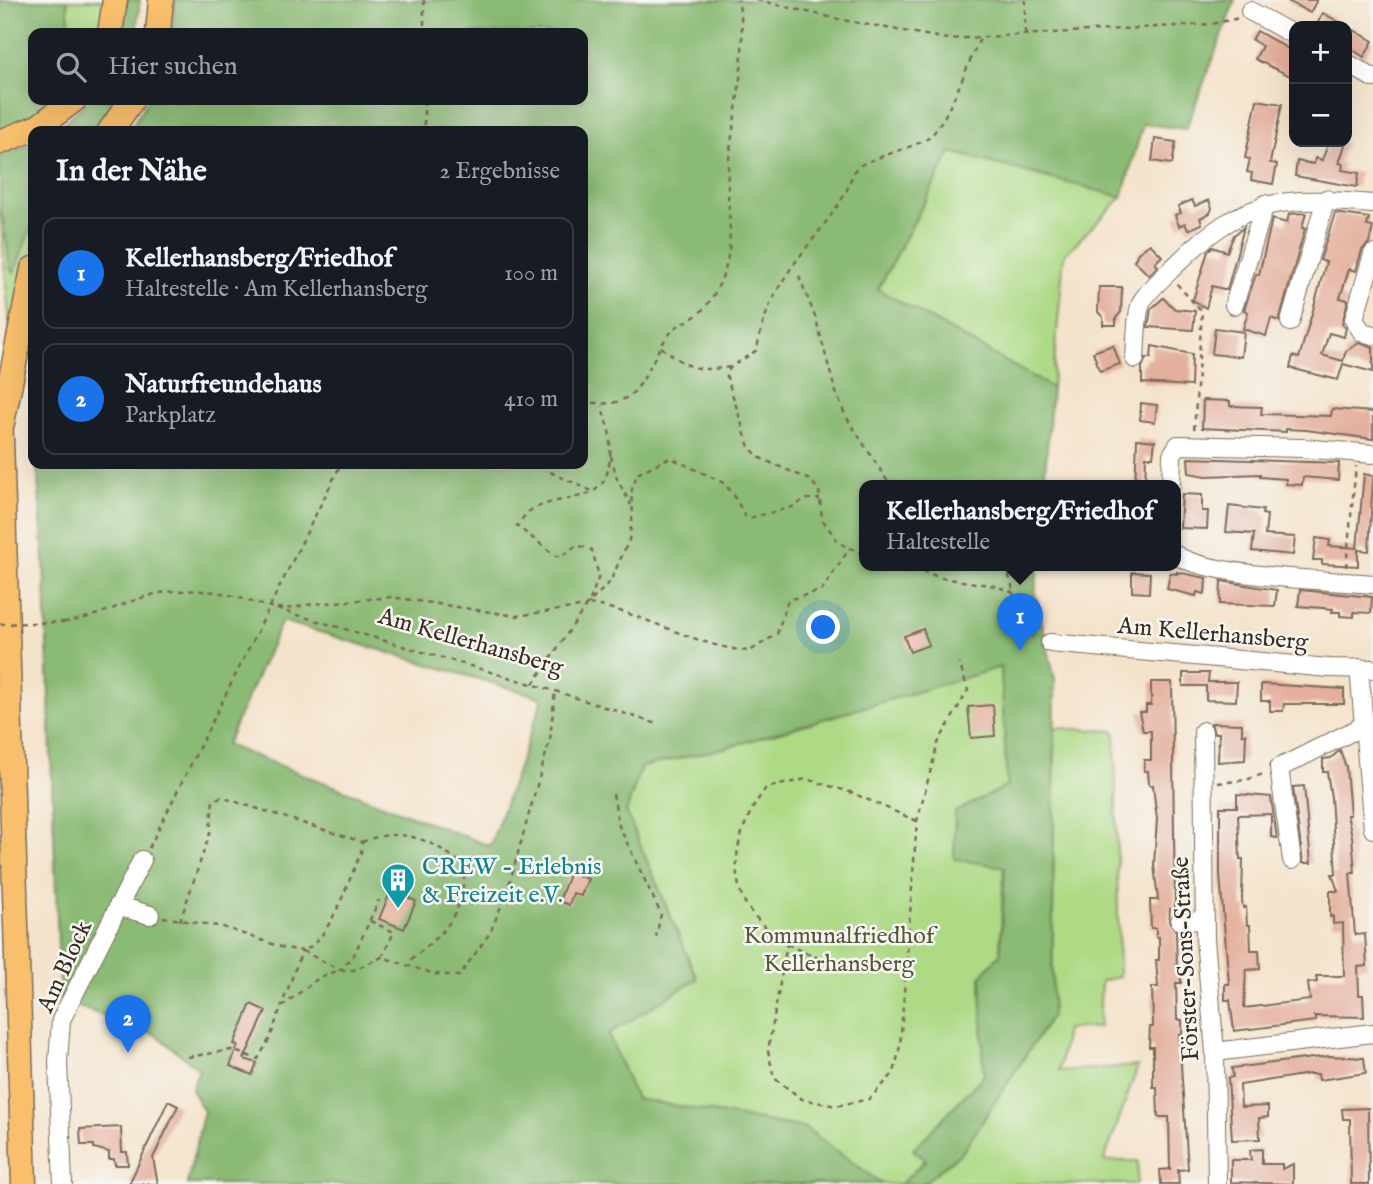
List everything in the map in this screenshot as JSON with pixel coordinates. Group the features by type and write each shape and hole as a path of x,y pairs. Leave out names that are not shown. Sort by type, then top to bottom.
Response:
{"highway":[{"path":"111,28 115,0"},
{"path":"158,28 161,0"},
{"path":"38,126 68,105"},
{"path":"114,126 128,105"},
{"path":"9,139 28,130"},
{"path":"24,1184 1,415 28,292"}],"street":[{"path":"1250,11 1289,32"},
{"path":"1352,66 1373,78"},
{"path":"1135,359 1140,303 1207,237 1235,218 1265,204 1326,199 1373,204"},
{"path":"1290,322 1326,199"},
{"path":"1234,304 1265,204"},
{"path":"1373,254 1354,319 1362,332 1373,335"},
{"path":"1171,480 1173,449 1189,443 1365,453"},
{"path":"1181,558 1226,569 1373,584"},
{"name":"Am Kellerhansberg","path":"1041,640 1366,669"},
{"path":"1366,669 1363,726 1373,829"},
{"path":"1292,860 1279,768 1363,726"},
{"name":"Förster-Sons-Straße","path":"1203,731 1205,920 1198,973 1215,1052 1217,1184"},
{"name":"Am Block","path":"63,1184 58,1062 61,1020 142,860"},
{"path":"118,906 150,915"},
{"path":"1180,921 1205,920"},
{"path":"1215,1052 1373,1033"}],"path":[{"path":"424,0 424,28"},
{"path":"588,402 602,405 620,401 635,391 673,329 704,310 724,272 730,199 728,172 744,25 738,0"},
{"path":"757,0 907,34 980,39 1211,24 1239,18 1250,11"},
{"path":"1025,0 1025,34"},
{"path":"859,552 839,543 822,519 819,490 810,480 760,458 749,447 726,374 731,367 757,349 761,323 776,289 845,193 855,169 874,158 930,138 947,112 980,39"},
{"path":"424,105 424,126"},
{"path":"1168,273 1202,312 1189,443"},
{"path":"799,276 816,318 835,390 845,415 887,480"},
{"path":"661,347 689,368 707,371 731,367"},
{"path":"587,605 599,576 592,550 576,545 562,556 556,556 517,526 529,511 564,499 588,496 606,473 610,434 602,405"},
{"path":"610,453 617,479 633,508"},
{"path":"1345,582 1365,453"},
{"path":"533,684 587,605 610,582 618,567 629,540 633,508 631,493 637,474 666,459 673,460 722,482 732,492 745,516 750,518 785,510 804,499 820,499"},
{"path":"142,860 339,469"},
{"path":"548,469 593,491"},
{"path":"271,607 294,609 304,605 393,597 516,616 587,605 613,607 638,620 735,650 750,651 777,634 788,600 822,590 850,548"},
{"path":"921,571 942,578 996,586 1014,593"},
{"path":"1008,571 1014,593 1014,619 1041,640"},
{"name":"Am Kellerhansberg","path":"0,624 83,620 147,597 177,590 222,593 533,684 657,724"},
{"path":"786,944 768,1051 774,1078 802,1099 836,1106 869,1099 894,1073 900,1046 916,821 938,743 968,690 959,663"},
{"path":"281,1007 320,977 340,970 354,970 382,957 435,974 459,976 490,933 508,892 550,739 555,691"},
{"path":"1204,783 1246,780 1279,768"},
{"path":"908,961 847,967 819,960 786,944 771,932 742,897 736,854 750,809 766,788 806,779 850,792 916,821"},
{"path":"613,794 619,826 662,914 656,937"},
{"path":"180,921 210,834 213,800 221,797 362,842 388,835 428,840 465,867 458,909 443,934 407,963"},
{"path":"302,951 314,947 325,931 360,853 362,842"},
{"path":"340,970 355,956 379,900"},
{"path":"150,915 223,927 281,947 302,951 340,970"},
{"path":"370,921 395,930 382,957"},
{"path":"188,1057 231,1050 258,1059 270,1038 302,951"}],"green space":[{"path":"0,0 67,0 70,28 28,28 28,105 45,105 17,126 0,131"},
{"path":"67,0 107,0 103,28 70,28"},
{"path":"126,0 140,0 137,28 123,28"},
{"path":"175,0 1235,0 1186,129 1143,124 1122,197 951,152 878,289 1052,388 1044,480 859,480 859,571 1037,571 1035,593 1055,680 1052,1015 963,1151 922,1184 901,1184 926,1160 913,1150 984,1075 981,976 1000,954 1005,867 954,859 955,812 1007,786 1001,667 728,747 641,767 626,812 697,979 608,1034 636,1099 805,1128 882,1184 187,1184 204,1111 191,1090 199,1069 156,1035 60,1000 44,559 37,469 588,469 588,126 132,126 145,105 588,105 588,28 172,28","holes":["282,621 543,698 490,846 226,745"]},
{"path":"84,105 111,105 96,126 60,126"},
{"path":"28,145 28,235 14,273 11,271 3,218 0,214 0,156"},
{"path":"951,152 1122,197 1064,255 1052,388 878,290"},
{"path":"0,214 3,218 11,271 14,273 28,235 28,265 10,328"},
{"name":"Kommunalfriedhof Kellerhansberg","path":"1001,666 1007,786 1000,954 981,976 984,1076 914,1149 926,1159 901,1184 882,1184 805,1128 636,1099 608,1034 697,978 626,812 641,767 728,747"},
{"path":"1055,728 1115,731 1119,977 1101,981 1099,1027 1066,1029 1059,1071 1138,1066 1104,1161 1138,1161 1137,1184 922,1184 963,1151 1052,1015"}],"building":[{"path":"1286,0 1317,0 1310,13"},
{"path":"1323,13 1337,21 1319,21"},
{"path":"1352,29 1373,41 1364,57 1352,49"},
{"path":"1257,31 1289,49 1289,76 1255,59 1262,46 1252,40"},
{"path":"1257,100 1282,104 1270,163 1277,164 1273,184 1251,180 1252,173 1247,172 1250,159 1245,158"},
{"path":"1155,139 1176,142 1172,164 1152,161"},
{"path":"1327,147 1344,147 1339,163 1343,164 1342,170 1359,173 1357,187 1295,176 1297,161 1314,164 1315,158 1322,160"},
{"path":"1192,200 1195,206 1209,200 1212,208 1210,213 1200,218 1202,224 1188,230 1185,223 1179,226 1175,215 1181,213 1178,206"},
{"path":"1306,213 1302,228 1305,229 1279,321 1271,318 1266,336 1243,329 1248,312 1244,310 1256,274 1259,275 1272,219 1287,223 1289,214"},
{"path":"1335,213 1369,218 1367,226 1373,227 1356,271 1349,269 1340,298 1348,300 1342,324 1346,328 1344,337 1329,333 1322,355 1343,361 1346,351 1359,343 1373,347 1373,372 1343,364 1338,380 1290,368 1293,356 1299,358 1315,303 1326,262 1320,260"},
{"path":"1244,227 1227,290 1212,286 1206,308 1193,300 1208,251 1212,247 1227,252 1234,235"},
{"path":"1150,244 1162,256 1155,263 1158,266 1149,275 1134,261 1138,253"},
{"path":"1099,287 1122,287 1121,312 1116,318 1116,325 1103,325 1103,317 1098,312"},
{"path":"1163,298 1175,309 1195,311 1193,330 1148,327 1151,309"},
{"path":"1215,328 1244,332 1241,357 1212,354"},
{"path":"1113,345 1120,364 1100,371 1093,352"},
{"path":"1152,346 1192,354 1191,386 1142,383 1142,367 1146,358 1151,358"},
{"path":"1203,400 1230,401 1230,406 1262,407 1261,414 1331,416 1332,409 1373,412 1373,439 1306,430 1286,429 1286,432 1202,428"},
{"path":"1141,403 1157,405 1155,422 1140,420"},
{"path":"1137,439 1155,441 1153,457 1146,457 1145,480 1135,480"},
{"path":"1188,458 1339,463 1338,480 1303,477 1302,485 1286,484 1286,479 1260,477 1260,474 1206,476 1189,473"},
{"path":"1364,474 1373,476 1369,551 1358,550 1358,566 1322,564 1322,560 1313,560 1316,538 1330,540 1329,546 1357,548"},
{"path":"1182,494 1202,495 1202,511 1208,511 1207,529 1181,528"},
{"path":"1229,506 1263,510 1262,514 1267,515 1265,535 1295,537 1293,555 1252,551 1254,534 1226,532"},
{"path":"1132,572 1150,573 1149,593 1132,592"},
{"path":"1170,573 1206,578 1205,594 1197,592 1196,596 1167,589"},
{"path":"1221,581 1277,590 1275,606 1220,604"},
{"path":"1300,590 1372,597 1371,613 1354,612 1354,617 1340,616 1340,612 1332,612 1333,609 1298,606"},
{"path":"923,629 929,645 910,652 904,636"},
{"path":"1183,673 1209,673 1208,682 1237,682 1236,701 1206,700 1206,686 1183,686"},
{"path":"1151,682 1172,682 1175,909 1170,909 1169,921 1176,931 1177,968 1181,968 1181,983 1176,983 1177,1020 1182,1020 1182,1035 1179,1035 1188,1169 1178,1170 1179,1184 1161,1184 1160,1170 1170,1169 1169,1117 1158,1117 1157,1087 1153,1087 1153,1047 1149,1047 1150,1027 1153,1027 1152,987 1158,987 1156,960 1159,960 1159,937 1156,937 1156,928 1151,928 1150,900 1158,900 1154,865 1157,819 1153,785 1149,785 1148,771 1144,771 1144,760 1151,760 1151,731 1143,731 1139,712 1146,712 1146,705 1151,705"},
{"path":"1261,684 1344,689 1344,704 1284,704 1283,711 1270,711 1270,701 1261,701"},
{"path":"993,705 995,736 971,738 968,707"},
{"path":"1211,723 1242,724 1242,734 1246,734 1245,760 1218,762 1219,733 1214,733"},
{"path":"1340,750 1346,767 1350,815 1347,815 1355,873 1350,873 1355,935 1365,934 1367,966 1358,967 1359,995 1363,995 1364,1017 1314,1016 1316,1021 1234,1031 1230,1000 1225,1000 1225,984 1229,984 1220,875 1220,807 1237,807 1237,794 1271,797 1277,838 1271,837 1271,814 1238,815 1240,859 1243,859 1243,908 1246,907 1247,925 1250,925 1251,950 1259,950 1260,969 1246,970 1244,1008 1310,1000 1308,983 1317,982 1316,976 1344,976 1343,923 1333,924 1333,916 1330,917 1330,891 1338,891 1332,874 1336,874 1331,797 1327,772 1323,772 1323,759 1331,758"},
{"path":"1304,786 1311,863 1303,863 1293,787"},
{"path":"570,872 588,879 581,896 573,893 569,905 559,901"},
{"name":"CREW - Erlebnis & Freizeit e.V.","path":"391,890 416,901 404,929 379,919"},
{"path":"251,1004 266,1011 244,1059 257,1063 252,1075 230,1066 238,1045 234,1044"},
{"path":"1329,1056 1364,1058 1366,1073 1319,1080 1318,1074 1309,1074 1240,1085 1241,1107 1268,1106 1268,1117 1259,1118 1260,1139 1232,1140 1228,1078 1233,1077 1232,1068"},
{"path":"168,1101 178,1106 153,1158 158,1184 129,1184"},
{"path":"1368,1108 1369,1184 1351,1184 1350,1119 1343,1119 1342,1109"},
{"path":"121,1127 122,1152 127,1152 128,1165 115,1165 114,1159 109,1159 109,1152 94,1148 94,1145 81,1145 80,1129"},
{"path":"1262,1149 1262,1164 1282,1164 1282,1169 1293,1164 1293,1184 1231,1182 1231,1160 1251,1160 1250,1150"}],"place":[{"name":"Kellerhansberg/Friedhof","path":"1020,651"},
{"name":"CREW - Erlebnis & Freizeit e.V.","path":"398,910"},
{"name":"Naturfreundehaus","path":"128,1053"}]}
